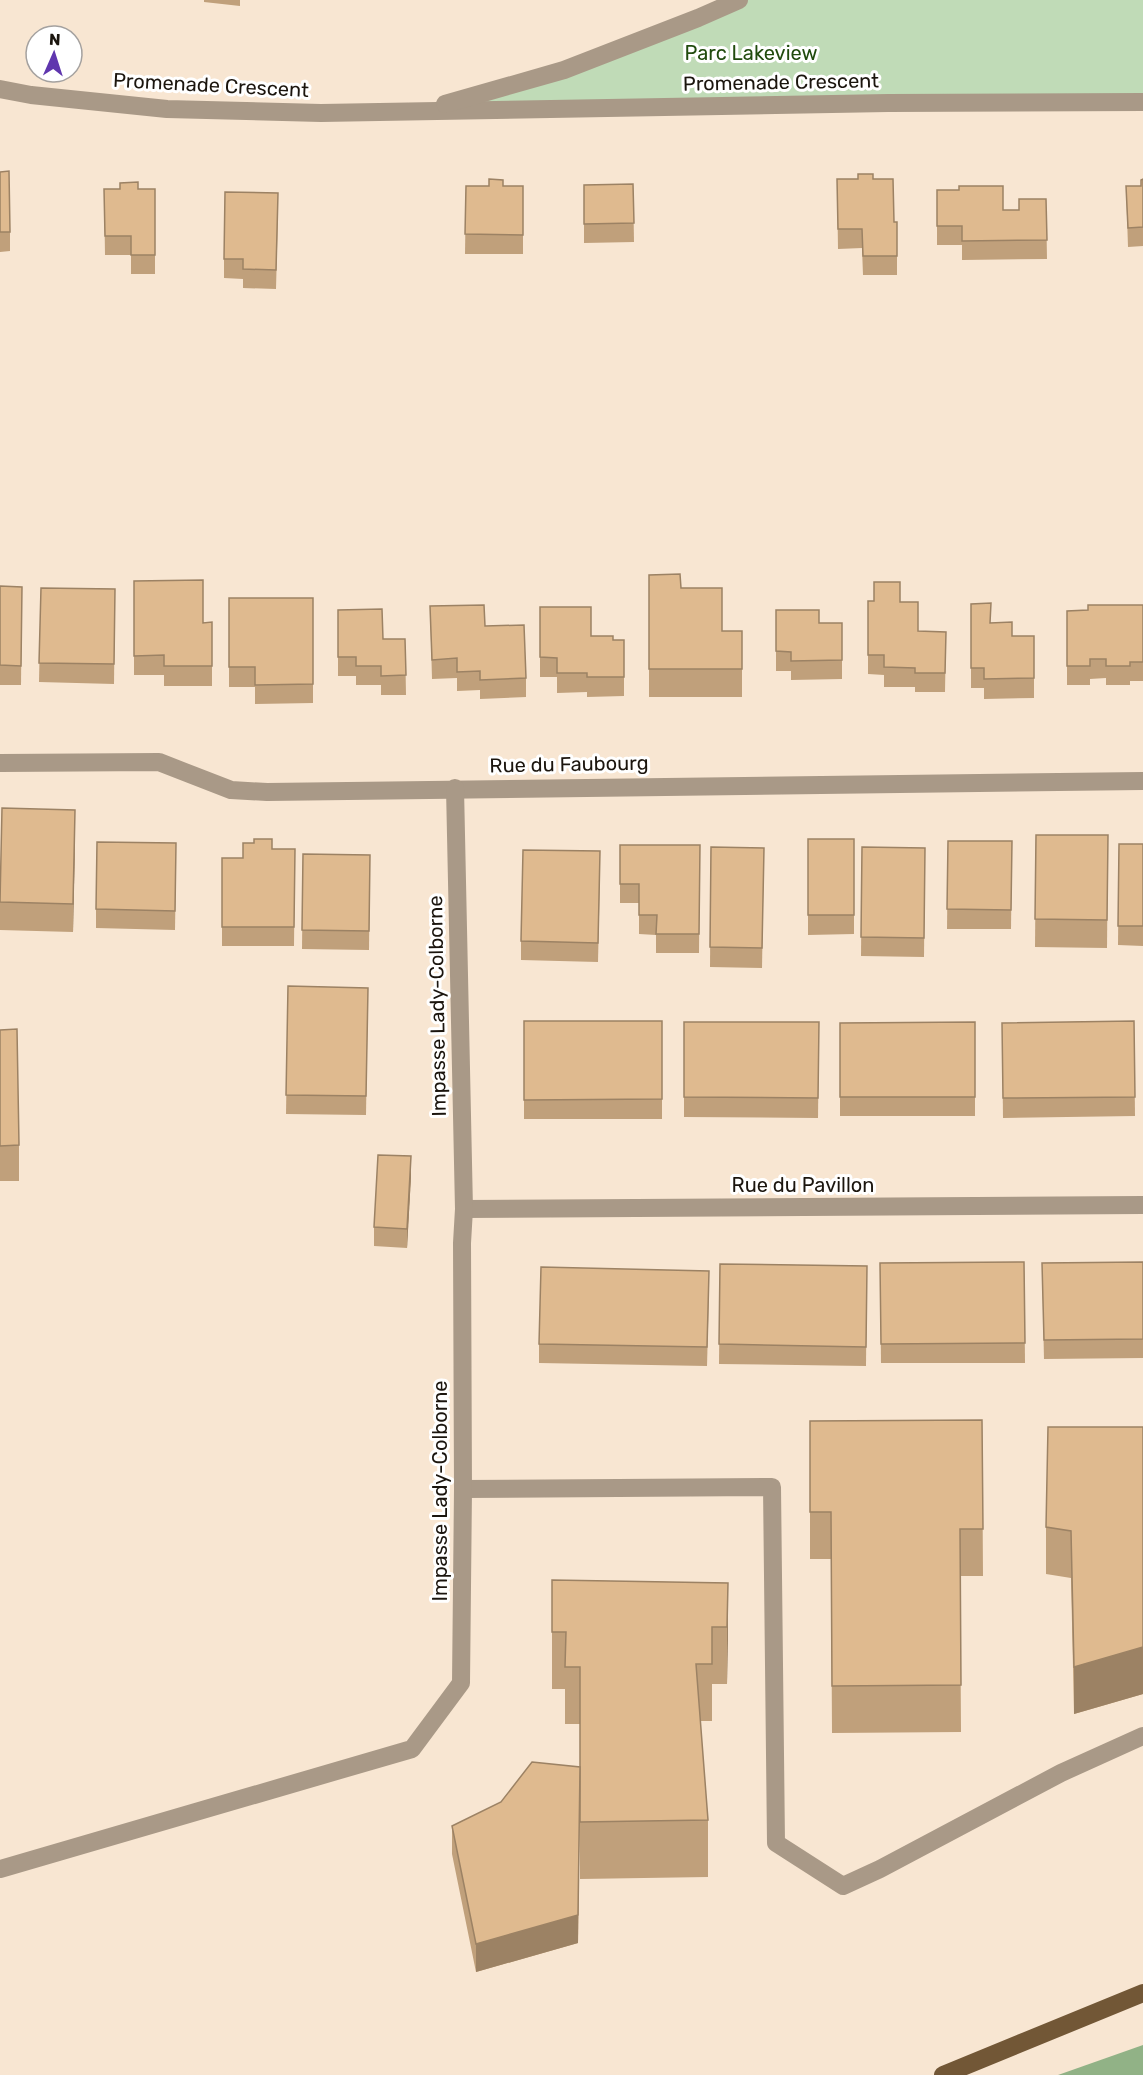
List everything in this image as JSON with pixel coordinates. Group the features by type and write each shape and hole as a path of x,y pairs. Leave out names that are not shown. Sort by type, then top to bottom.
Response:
{"main road":[{"path":"943,2075 1143,1993"}],"street":[{"name":"Promenade Crescent","path":"420,111 564,70 739,0"},
{"name":"Promenade Crescent","path":"0,88 31,95 167,109 321,113 900,103 1143,102"},
{"name":"Rue du Faubourg","path":"0,763 159,762 231,790 267,792 1143,781"},
{"name":"Impasse Lady-Colborne","path":"0,1869 412,1749 461,1683 464,1209 454,788"},
{"name":"Rue du Pavillon","path":"464,1209 1143,1205"},
{"path":"463,1489 772,1487 776,1842 843,1886 880,1869 1061,1773 1143,1736"}],"green space":[{"name":"Parc Lakeview","path":"739,0 1143,0 1143,102 420,111"},
{"path":"1143,2045 1143,2075 1058,2075"}],"building":[{"path":"9,171 10,232 0,232 0,172"},
{"path":"858,174 873,174 873,179 893,179 897,256 863,256 862,229 838,229 837,179 858,179"},
{"path":"489,179 503,180 503,186 523,186 523,235 465,234 466,186 489,186"},
{"path":"1143,179 1143,227 1128,228 1126,186 1141,186"},
{"path":"138,182 138,189 155,189 155,255 131,255 131,236 105,236 104,189 120,189 120,183"},
{"path":"633,184 634,223 584,224 584,185"},
{"path":"959,186 1003,186 1003,210 1019,210 1019,199 1046,199 1047,240 962,241 962,226 937,226 937,190 959,190"},
{"path":"225,192 278,193 276,270 243,269 243,259 224,259"},
{"path":"680,574 681,588 722,588 722,631 742,631 742,669 649,669 649,575"},
{"path":"203,580 203,623 212,622 212,666 164,666 164,655 134,656 134,581"},
{"path":"874,582 900,582 900,602 918,602 918,631 946,632 945,673 915,673 915,668 884,667 884,655 868,655 868,601 874,601"},
{"path":"0,586 22,587 21,666 0,665"},
{"path":"41,588 115,589 114,664 39,663"},
{"path":"229,598 313,598 313,684 255,685 255,667 229,667"},
{"path":"991,603 990,623 1012,622 1012,636 1034,636 1034,678 984,679 984,668 971,668 971,604"},
{"path":"484,605 485,626 524,625 526,678 480,680 480,671 457,672 457,658 432,660 430,606"},
{"path":"1088,605 1143,605 1143,662 1130,662 1130,666 1106,666 1106,659 1090,659 1090,666 1067,666 1067,611 1088,610"},
{"path":"540,607 591,607 591,636 613,636 613,640 624,640 624,677 587,677 587,673 557,673 557,658 540,657"},
{"path":"382,609 383,639 405,639 406,675 381,676 381,666 356,666 356,657 338,657 338,610"},
{"path":"776,610 819,610 819,623 842,623 842,660 791,661 791,652 776,651"},
{"path":"2,808 75,810 73,904 0,902"},
{"path":"1036,835 1108,835 1107,920 1035,919"},
{"path":"254,839 272,839 272,849 295,849 294,927 222,927 222,858 243,858 243,843 254,843"},
{"path":"808,839 854,839 854,915 808,915"},
{"path":"948,841 1012,841 1011,910 947,909"},
{"path":"97,842 176,843 175,911 96,909"},
{"path":"1119,844 1143,844 1143,926 1118,926"},
{"path":"620,845 700,845 699,934 656,934 657,915 639,915 639,884 620,884"},
{"path":"711,847 764,848 762,948 710,947"},
{"path":"862,847 925,848 924,938 861,937"},
{"path":"523,850 600,851 598,943 521,941"},
{"path":"303,854 370,855 369,931 302,930"},
{"path":"288,986 368,988 366,1096 286,1095"},
{"path":"524,1021 662,1021 662,1099 524,1100"},
{"path":"1134,1021 1135,1097 1003,1098 1002,1023"},
{"path":"684,1022 819,1022 818,1098 684,1097"},
{"path":"975,1022 975,1097 840,1097 840,1023"},
{"path":"17,1029 19,1145 0,1146 0,1030"},
{"path":"378,1155 411,1156 407,1229 374,1227"},
{"path":"1024,1262 1025,1343 881,1344 880,1263"},
{"path":"1143,1262 1143,1339 1044,1340 1042,1263"},
{"path":"720,1264 867,1266 866,1347 719,1344"},
{"path":"541,1267 709,1271 707,1347 539,1344"},
{"path":"982,1420 983,1529 960,1529 961,1685 832,1686 831,1512 810,1512 810,1421"},
{"path":"1048,1427 1143,1427 1143,1647 1074,1667 1071,1531 1046,1527"},
{"path":"552,1580 728,1583 727,1627 712,1627 712,1664 696,1664 708,1820 580,1822 580,1667 565,1667 566,1632 552,1632"},
{"path":"532,1762 580,1767 578,1915 476,1944 452,1826 501,1802"}]}
